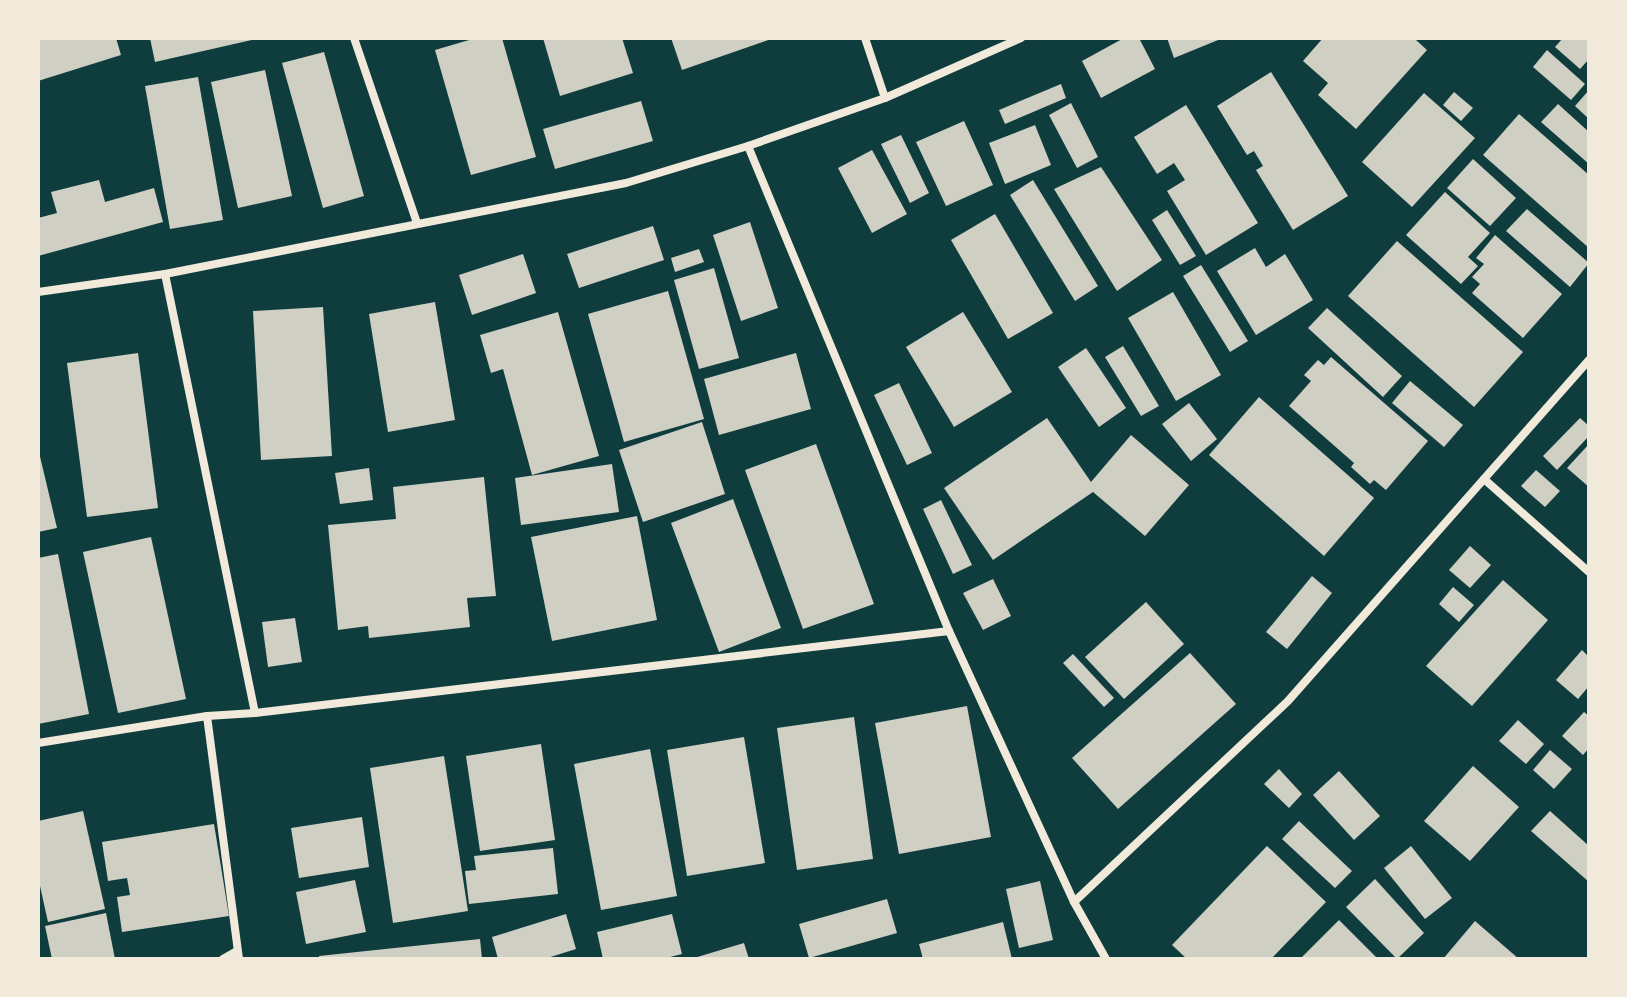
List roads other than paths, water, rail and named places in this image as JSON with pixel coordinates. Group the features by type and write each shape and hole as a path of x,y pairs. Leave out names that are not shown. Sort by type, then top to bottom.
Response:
{"street":[{"path":"354,38 417,223"},
{"path":"865,38 885,98"},
{"path":"38,292 165,274 626,183 748,146 885,98 1021,38"},
{"path":"748,146 949,631 1074,902 1106,959"},
{"path":"165,274 255,713"},
{"path":"1074,902 1288,701 1589,360"},
{"path":"1484,479 1589,572"},
{"path":"38,743 207,716 255,713 949,631"},
{"path":"207,716 238,955 223,959"}]}
